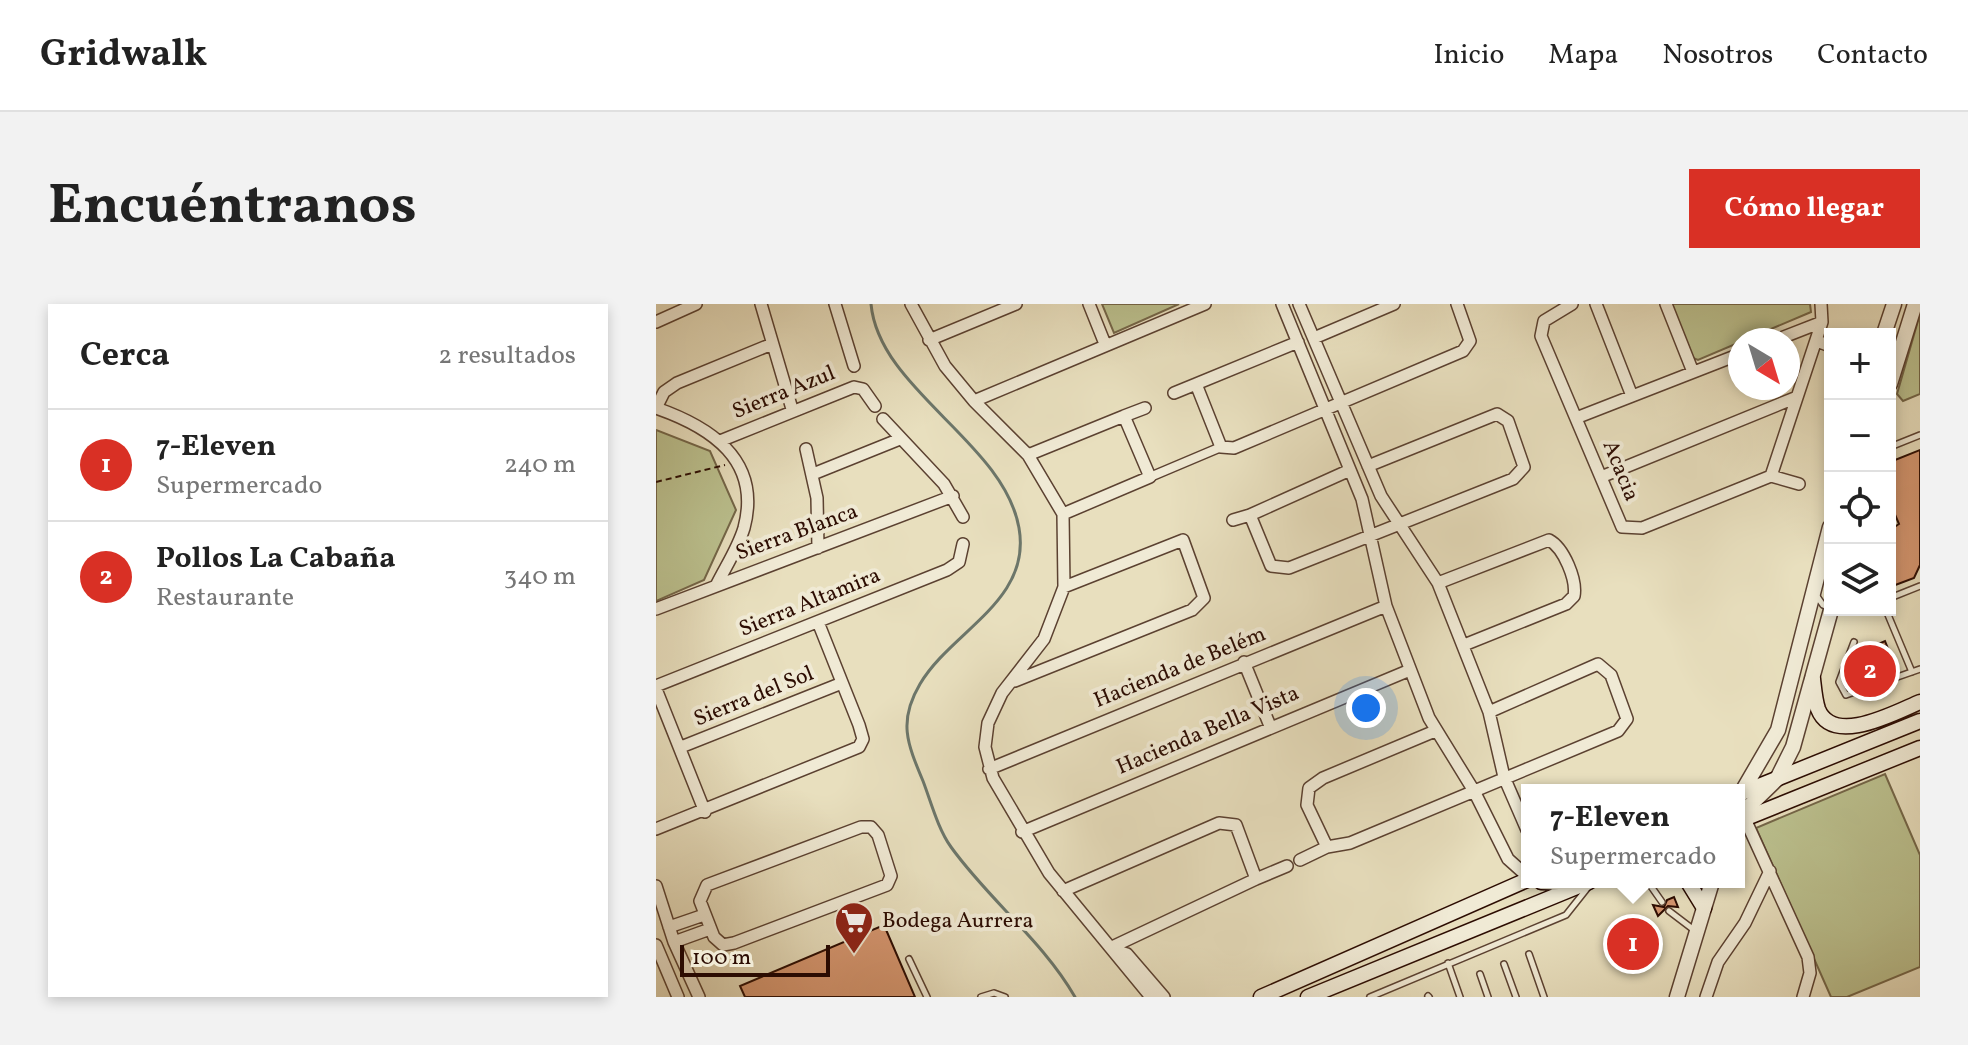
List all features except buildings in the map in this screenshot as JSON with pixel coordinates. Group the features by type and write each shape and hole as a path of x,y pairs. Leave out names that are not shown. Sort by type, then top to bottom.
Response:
{"main road":[{"path":"1896,360 1915,304"},
{"path":"1885,328 1889,307"},
{"path":"1745,786 1764,759 1778,730 1825,544"},
{"path":"1745,815 1777,779 1786,762 1814,673 1826,616"},
{"path":"1794,664 1808,657 1814,673 1818,710 1830,723 1850,727 1920,702"},
{"path":"1866,743 1905,708"},
{"path":"1745,792 1920,721"},
{"path":"1745,817 1920,748"},
{"path":"1764,759 1771,769 1786,762"},
{"path":"1261,997 1521,882"},
{"path":"1487,924 1512,906 1522,888"},
{"path":"1308,997 1575,888"},
{"path":"1692,888 1704,908"},
{"path":"1677,997 1710,888"}],"street":[{"path":"656,322 696,304"},
{"path":"761,304 792,409"},
{"path":"835,304 854,366"},
{"path":"911,304 929,340 974,401 1028,455 1063,514 1064,587 1044,639 1011,683 988,723 985,747 989,769 1022,832 1063,891 1115,949 1119,961 1158,995 1172,997"},
{"path":"929,340 1016,304"},
{"path":"1089,304 1105,344"},
{"path":"974,401 1205,304"},
{"path":"1282,304 1350,470 1370,536 1386,606 1435,731 1474,791 1508,859 1521,873"},
{"path":"1299,304 1368,466 1399,526 1438,583 1489,712 1504,777 1521,816"},
{"path":"1314,338 1394,304"},
{"path":"1063,514 1221,447 1234,448 1463,351 1470,341 1457,304"},
{"name":"Acacia","path":"1572,304 1548,317 1541,326 1544,344 1620,524 1631,530 1771,476"},
{"path":"1596,304 1632,396"},
{"path":"1666,304 1693,372"},
{"path":"1800,389 1822,322 1821,304"},
{"path":"1800,331 1822,322"},
{"path":"1817,341 1824,344"},
{"path":"1174,393 1298,342"},
{"path":"717,584 737,547 747,510 746,491 735,463 720,441 699,424 656,408 664,392 677,383 772,344"},
{"path":"1576,418 1728,359"},
{"path":"1196,384 1221,447"},
{"name":"Sierra Azul","path":"720,441 792,409 854,387 863,389 875,406"},
{"path":"1601,477 1790,400"},
{"path":"1796,400 1771,476 1799,484"},
{"path":"1028,455 1145,408"},
{"path":"1250,515 1268,562 1277,569 1289,568 1521,474 1524,467 1508,421 1501,414 1368,466"},
{"path":"1124,416 1150,477"},
{"path":"883,419 953,496 963,517"},
{"path":"813,474 900,439"},
{"path":"806,449 818,509 818,548"},
{"path":"1233,520 1350,470"},
{"name":"Sierra Blanca","path":"656,609 953,496"},
{"path":"1011,683 1198,607 1204,592 1189,539 1064,587"},
{"path":"1438,583 1549,540 1558,547 1573,579 1574,596 1566,604 1464,645"},
{"name":"Sierra Altamira","path":"656,687 954,567 962,557 963,544"},
{"name":"Hacienda de Belém","path":"989,769 1386,606"},
{"path":"656,829 705,812 859,747 862,734 818,622"},
{"path":"1244,662 1270,726"},
{"path":"1300,860 1327,847 1350,843 1618,731 1626,723 1627,714 1608,671 1598,664 1489,712"},
{"name":"Hacienda Bella Vista","path":"1022,832 1410,670"},
{"name":"Sierra del Sol","path":"681,747 842,683"},
{"path":"656,687 705,812"},
{"path":"1327,847 1307,805 1309,788 1323,778 1435,731"},
{"path":"1063,891 1226,822 1238,828 1256,879"},
{"path":"656,840 672,824"},
{"path":"1745,826 1770,871 1808,957 1810,973 1803,997"},
{"path":"861,827 871,827 878,835 891,876 887,885 731,944 720,944 710,929 699,897 707,885 861,827"},
{"path":"1115,949 1287,866"},
{"path":"1706,997 1718,962 1745,923 1770,871"},
{"path":"656,886 659,908 699,997"},
{"path":"669,927 704,915"},
{"path":"674,942 710,929"},
{"path":"657,953 678,997"},
{"path":"656,980 668,974"}],"lane":[{"path":"1896,445 1920,435"},
{"path":"1896,596 1920,586"},
{"path":"1813,591 1824,603"},
{"path":"1807,612 1824,609"},
{"path":"1889,616 1912,672"},
{"path":"1854,642 1839,682 1846,695 1920,669"},
{"path":"1370,997 1566,915 1586,888"},
{"path":"1652,888 1662,902"},
{"path":"1669,911 1697,932"},
{"path":"1529,954 1544,997"},
{"path":"909,959 927,997"},
{"path":"1448,963 1460,997"},
{"path":"1504,964 1516,997"},
{"path":"1480,974 1488,997"},
{"path":"981,997 994,993 1005,997"}],"path":[{"path":"656,482 735,463"}],"green space":[{"path":"1102,304 1179,304 1114,333"},
{"path":"1671,304 1810,304 1811,312 1773,328 1728,328 1728,347 1698,360 1693,358"},
{"path":"1920,314 1920,394 1903,401 1897,394"},
{"path":"656,430 710,451 736,510 704,580 656,601"},
{"path":"1885,774 1920,855 1920,967 1847,997 1831,997 1756,828"}],"waterway":[{"path":"871,304 879,335 895,363 991,469 1009,497 1019,528 1020,553 1013,576 1002,595 934,665 913,697 907,721 909,743 946,840 1047,957 1075,997"}],"place":[{"name":"Pollos La Cabaña","path":"1870,671"},
{"name":"7-Eleven","path":"1633,944"},
{"name":"Bodega Aurrera","path":"854,955"}]}
